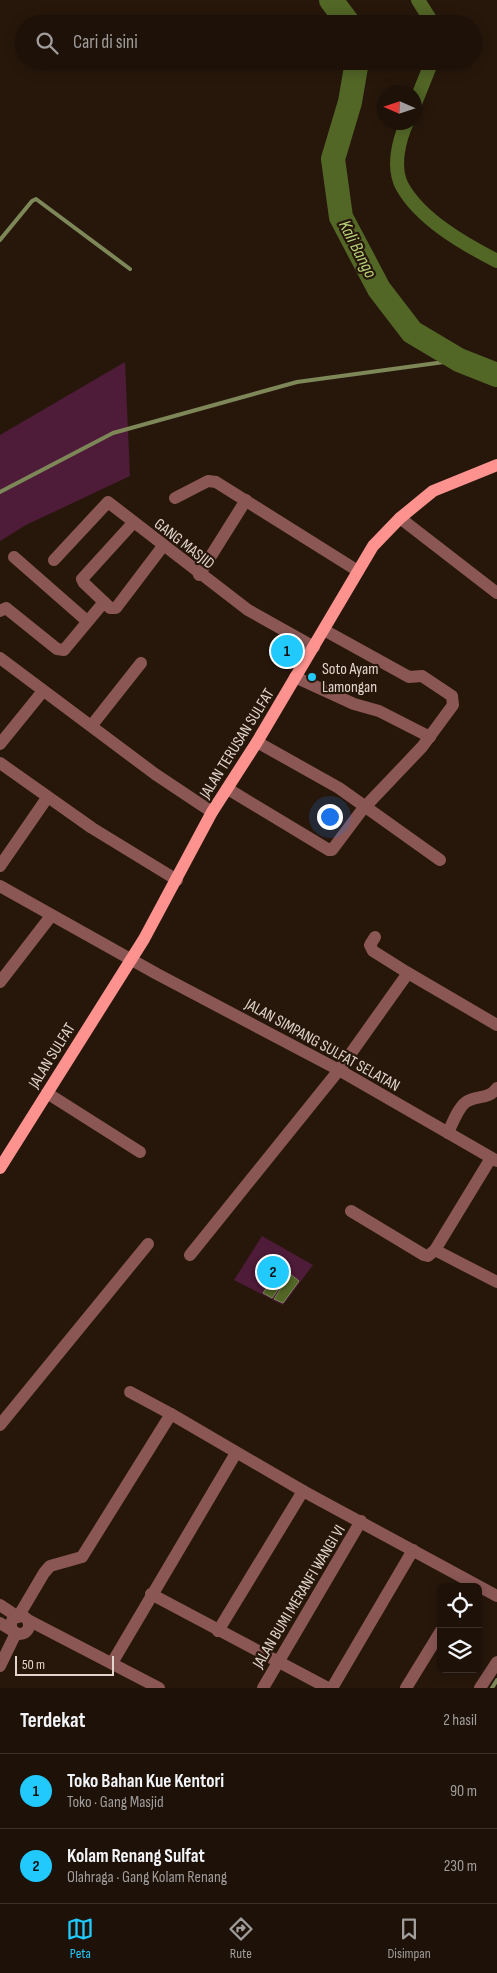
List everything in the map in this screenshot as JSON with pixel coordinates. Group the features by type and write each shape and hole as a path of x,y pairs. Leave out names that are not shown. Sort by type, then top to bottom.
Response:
{"main road":[{"name":"JALAN TERUSAN SULFAT","path":"130,959 177,880 212,812 257,742 373,546 400,518 433,491 497,466"},
{"name":"JALAN SULFAT","path":"0,1168 130,959"}],"street":[{"path":"175,498 212,481 246,500 358,571"},
{"path":"199,575 246,500"},
{"name":"GANG MASJID","path":"54,560 105,503 112,503 132,523 248,610 314,647"},
{"path":"400,518 497,593"},
{"path":"132,523 82,579 110,608 116,608 163,546"},
{"path":"14,557 87,621"},
{"path":"0,611 6,608 57,649 62,650 67,649 87,621 104,602"},
{"path":"228,789 329,850 335,848 366,807 430,737 453,705 452,696 422,676 409,677 324,630"},
{"path":"0,658 155,774 212,812"},
{"path":"92,725 141,663"},
{"path":"295,677 354,704 379,711 430,737"},
{"path":"0,744 43,691"},
{"path":"257,742 338,788 440,860"},
{"path":"0,763 47,798 177,880"},
{"path":"0,866 47,798"},
{"name":"JALAN SIMPANG SULFAT SELATAN","path":"0,886 130,959 339,1070 494,1159"},
{"path":"0,982 52,916"},
{"path":"375,938 370,945 373,952 497,1025"},
{"path":"190,1255 339,1070 408,974"},
{"path":"448,1132 464,1104 471,1099 489,1096 497,1088"},
{"path":"47,1093 140,1152"},
{"path":"351,1211 428,1256 435,1250 494,1159"},
{"path":"0,1425 148,1244"},
{"path":"435,1250 497,1282"},
{"path":"130,1392 302,1491 413,1550 467,1583"},
{"path":"0,1666 15,1632 12,1623 23,1618 50,1566 82,1557 171,1414"},
{"path":"112,1663 236,1452"},
{"path":"218,1631 302,1491"},
{"name":"JALAN BUMI MERANFI WANGI VI","path":"263,1688 361,1521"},
{"path":"332,1688 413,1550"},
{"path":"482,1590 497,1596"},
{"path":"151,1594 328,1688"},
{"path":"0,1605 159,1688"},
{"path":"0,1623 15,1632"},
{"path":"406,1688 437,1638"},
{"path":"480,1688 497,1662"}],"shaded area":[{"path":"125,362 130,476 26,525 0,541 0,435"},
{"path":"262,1236 313,1265 283,1305 234,1280"},
{"path":"280,1268 289,1274 272,1298 263,1293"},
{"path":"290,1274 299,1281 283,1303 274,1299"}],"waterway":[{"name":"Kali Bango","path":"331,0 342,15"},
{"path":"418,0 427,15"},
{"name":"Kali Bango","path":"355,70 350,102 333,159 341,217 379,289 412,332 459,360 497,375"},
{"path":"422,86 428,70"},
{"path":"404,130 399,145 397,171 402,186 410,198 431,220 471,247 497,261"},
{"path":"0,240 32,201 36,199 130,269"},
{"path":"0,492 113,433 297,382 459,360"},
{"path":"492,1688 497,1680"}],"place":[{"name":"Toko Bahan Kue Kentori","path":"287,651"},
{"name":"Soto Ayam Lamongan","path":"312,677"},
{"name":"Kolam Renang Sulfat","path":"273,1272"}]}
